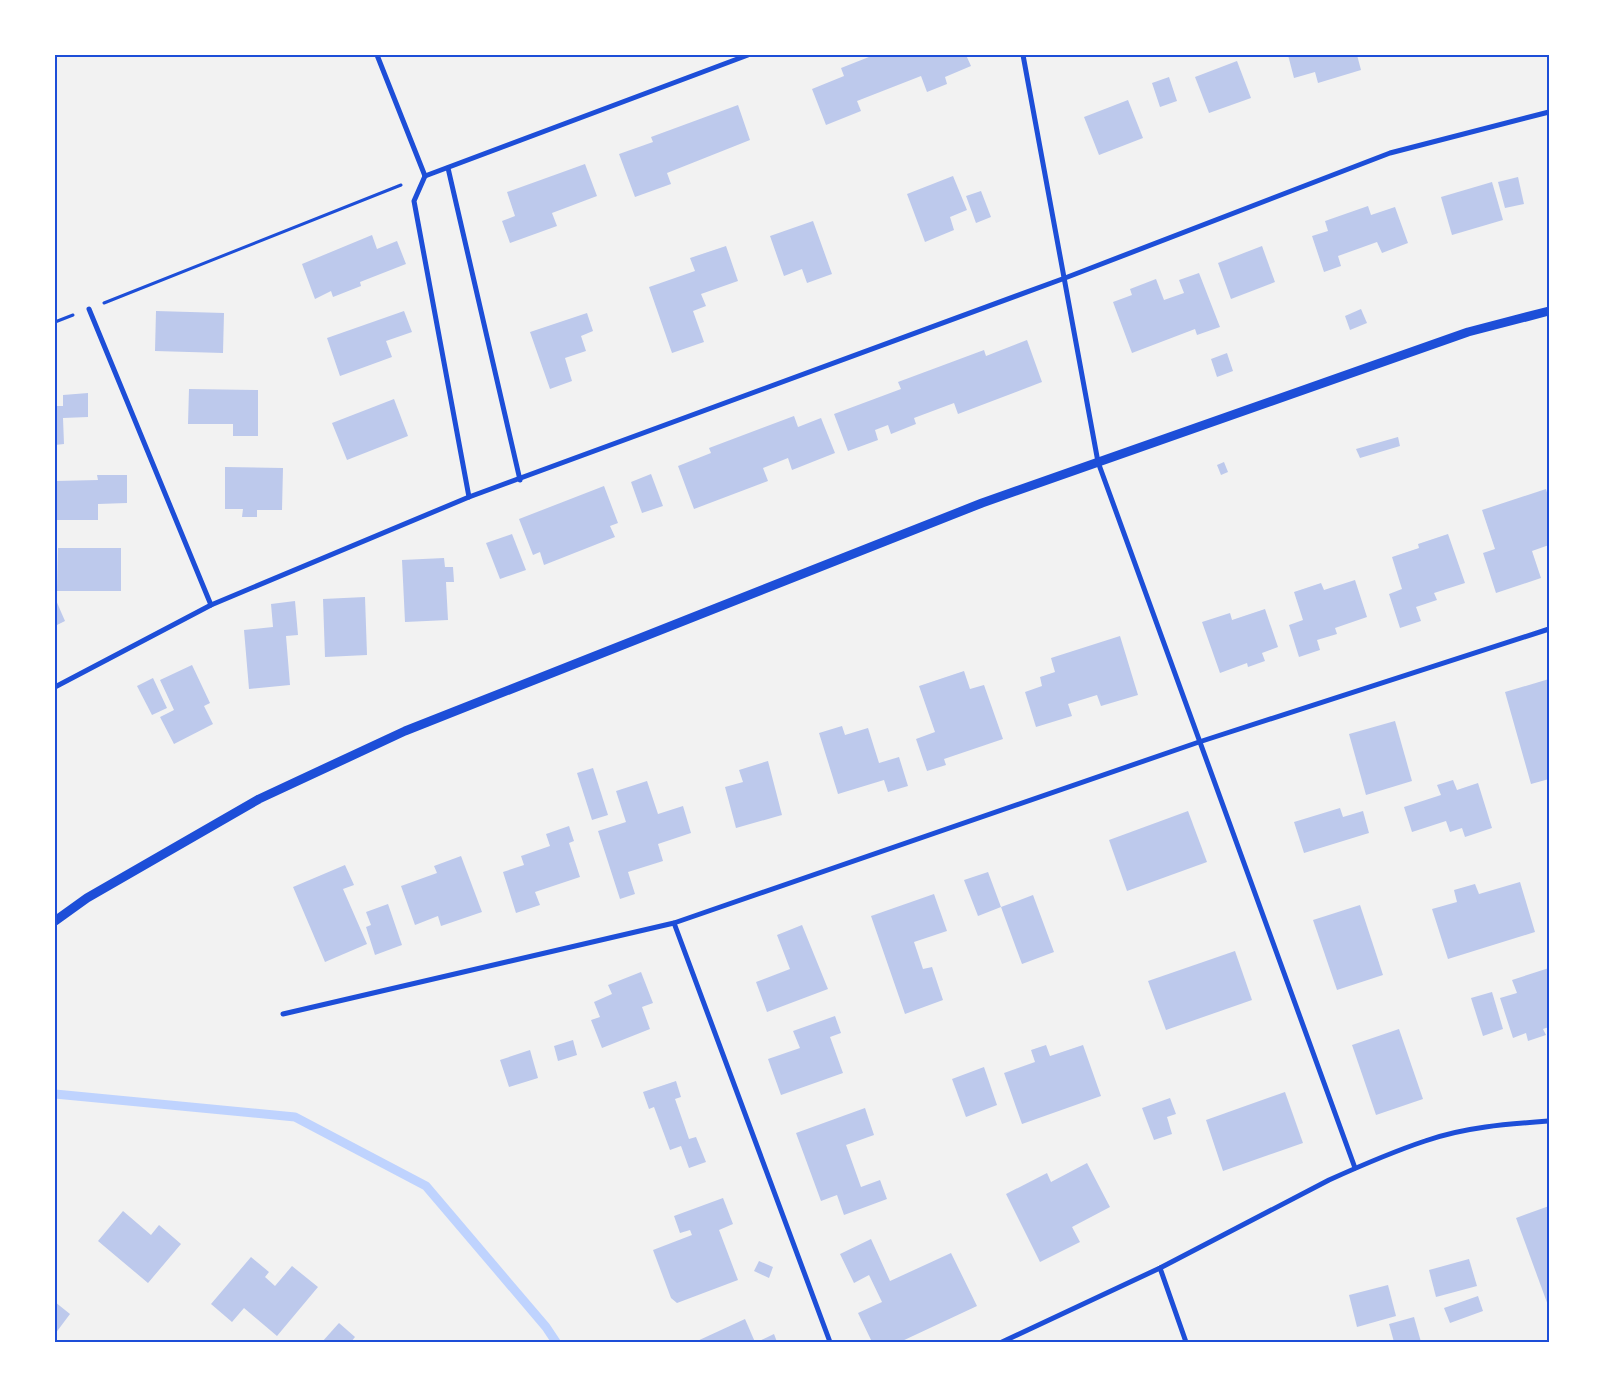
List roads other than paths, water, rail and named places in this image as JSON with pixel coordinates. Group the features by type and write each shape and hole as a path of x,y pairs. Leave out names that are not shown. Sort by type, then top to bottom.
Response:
{"street":[{"path":"377,55 425,176 414,201 468,497"},
{"path":"425,176 748,55"},
{"path":"1022,55 1098,462 1355,1168"},
{"path":"55,687 211,605 468,497 520,480 1064,278 1390,152 1549,112"},
{"path":"448,168 520,480"},
{"path":"89,309 211,605"},
{"path":"55,921 87,898 259,799 405,731 982,503 1468,332 1549,311"},
{"path":"283,1014 674,923 1199,742 1549,630"},
{"path":"674,923 830,1342"},
{"path":"1002,1342 1160,1268 1355,1168 1426,1140 1496,1125 1549,1122"},
{"path":"1160,1268 1186,1342"}],"waterway":[{"path":"55,1094 295,1117 426,1186 546,1327 556,1342"}]}
